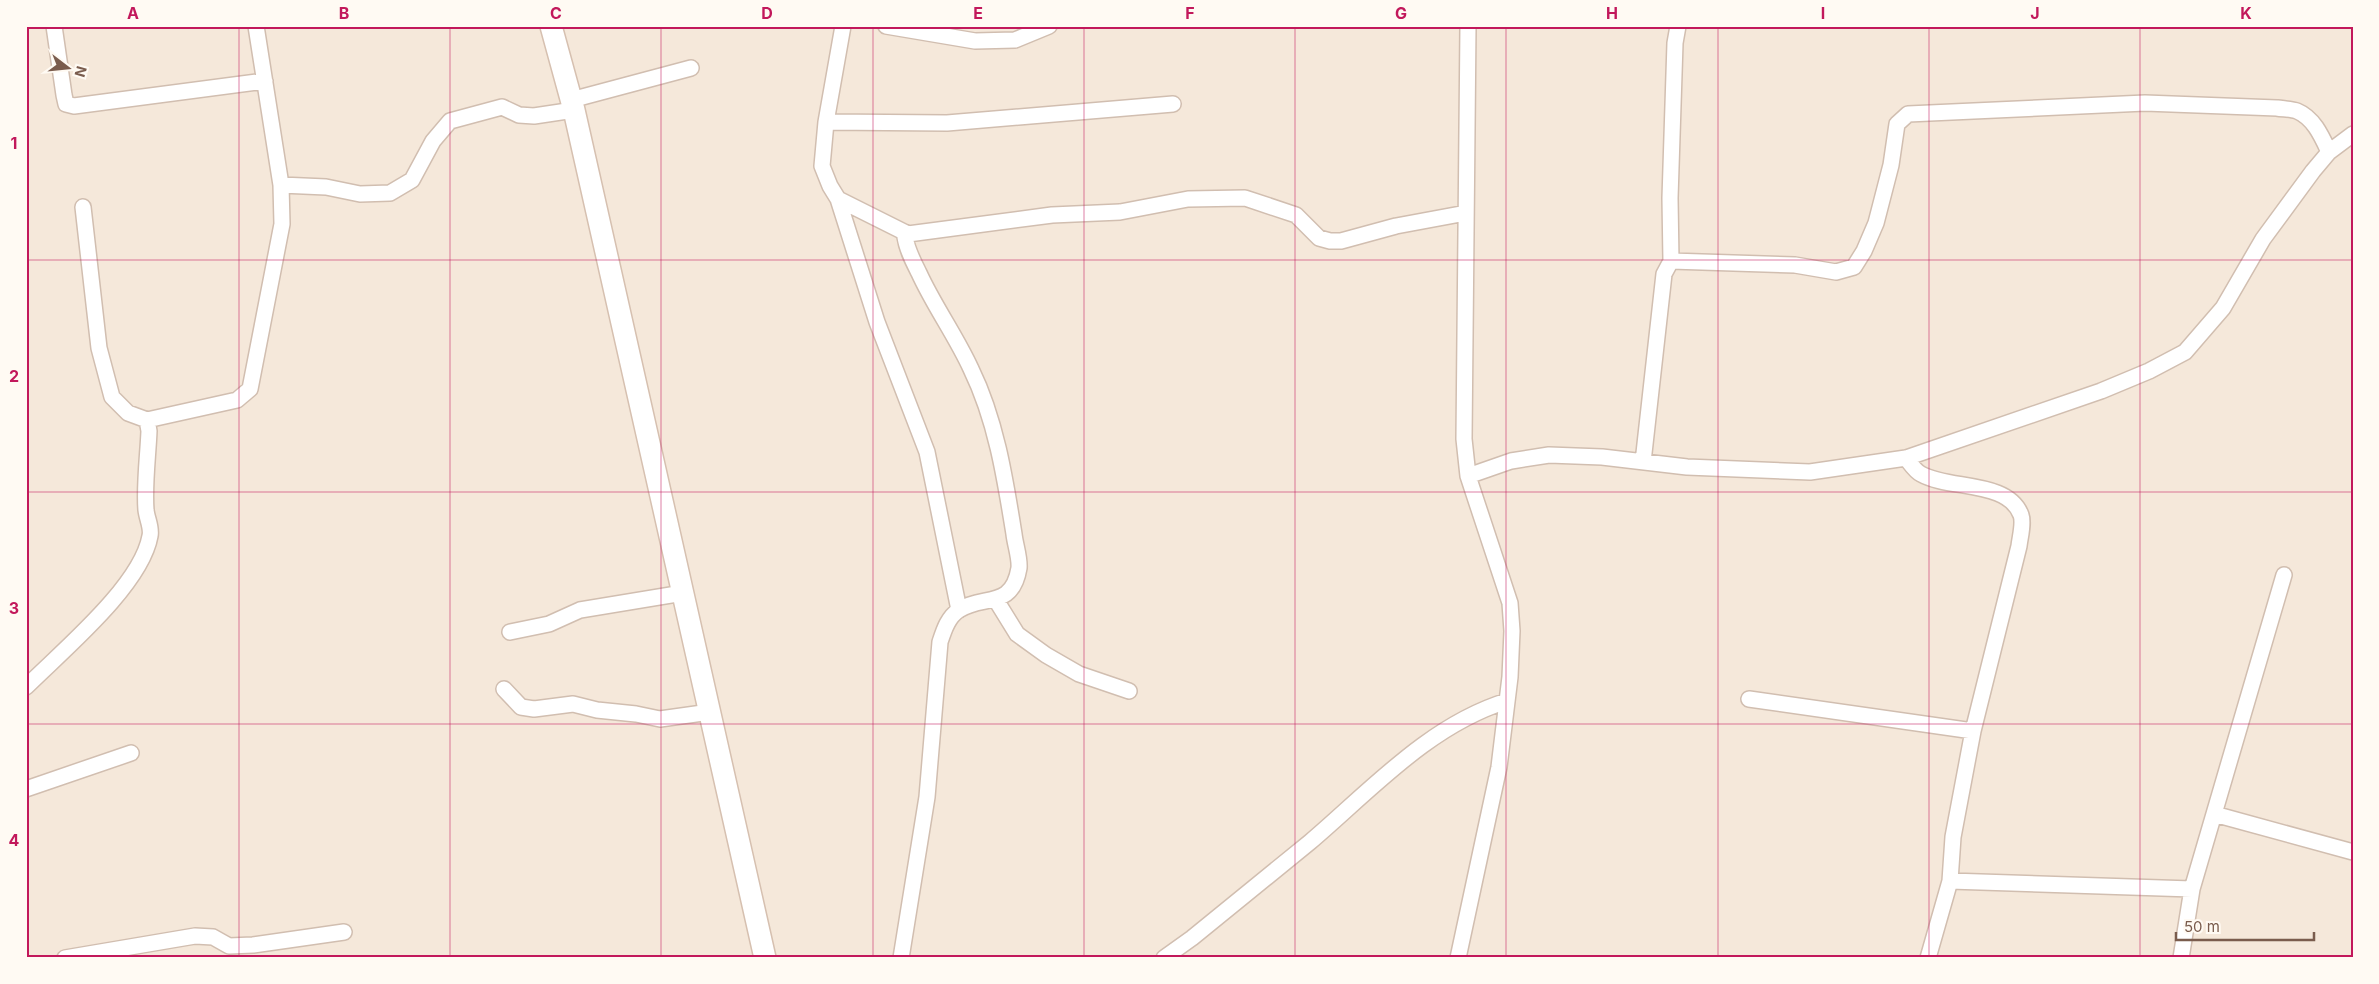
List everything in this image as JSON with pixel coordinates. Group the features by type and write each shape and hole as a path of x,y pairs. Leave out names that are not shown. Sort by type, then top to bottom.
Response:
{"main road":[{"path":"551,26 573,105 765,958"}],"street":[{"path":"54,26 66,104 74,106 265,81"},
{"path":"83,207 99,348 112,397 128,413 147,420 237,400 250,389 282,224 281,185 256,26"},
{"path":"844,26 826,122 822,166 838,200 877,322 927,452 959,610"},
{"path":"886,26 975,41 1015,40 1049,26"},
{"path":"1458,958 1499,767 1512,631 1510,604 1468,476 1464,439 1468,26"},
{"path":"1643,462 1664,274 1671,261 1670,198 1674,43 1678,26"},
{"path":"281,185 326,187 360,194 390,193 412,180 434,141 450,121 502,107 519,115 534,116 691,68"},
{"path":"1671,261 1795,265 1836,272 1854,268 1864,251 1876,223 1890,165 1897,124 1908,114 2145,103 2277,108 2297,111 2308,119 2318,128 2329,152"},
{"path":"826,122 947,123 1173,104"},
{"path":"1468,476 1511,461 1548,455 1602,457 1687,467 1810,472 1906,458 2101,391 2149,371 2184,352 2223,308 2263,240 2329,152 2353,134"},
{"path":"838,200 908,234 1052,215 1120,212 1188,199 1245,198 1296,215 1319,238 1330,241 1341,241 1396,226 1466,213"},
{"path":"901,958 927,797 940,642 948,622 959,610 978,603 996,600 1010,590 1019,567 996,438 971,369 933,303 908,251 905,237 908,234"},
{"path":"26,687 105,608 129,579 147,549 151,534 146,510 149,430 147,420"},
{"path":"1906,458 1920,474 1956,484 1989,490 2014,502 2022,517 2019,546 1973,731 1953,837 1950,881 1928,958"},
{"path":"2181,958 2192,889 2284,574"},
{"path":"510,632 549,624 580,610 683,593"},
{"path":"996,600 1017,634 1046,655 1079,674 1129,691"},
{"path":"504,689 521,707 534,709 574,704 597,710 636,714 660,719 710,712"},
{"path":"1749,699 1973,731"},
{"path":"1164,958 1192,938 1310,842 1413,753 1484,707 1506,701"},
{"path":"26,789 131,753"},
{"path":"2214,814 2353,852"},
{"path":"1950,881 2192,889"},
{"path":"65,958 195,936 213,937 229,946 253,945 344,932"}],"shaded area":[{"path":"26,26 2353,26 2353,958 26,958"}]}
